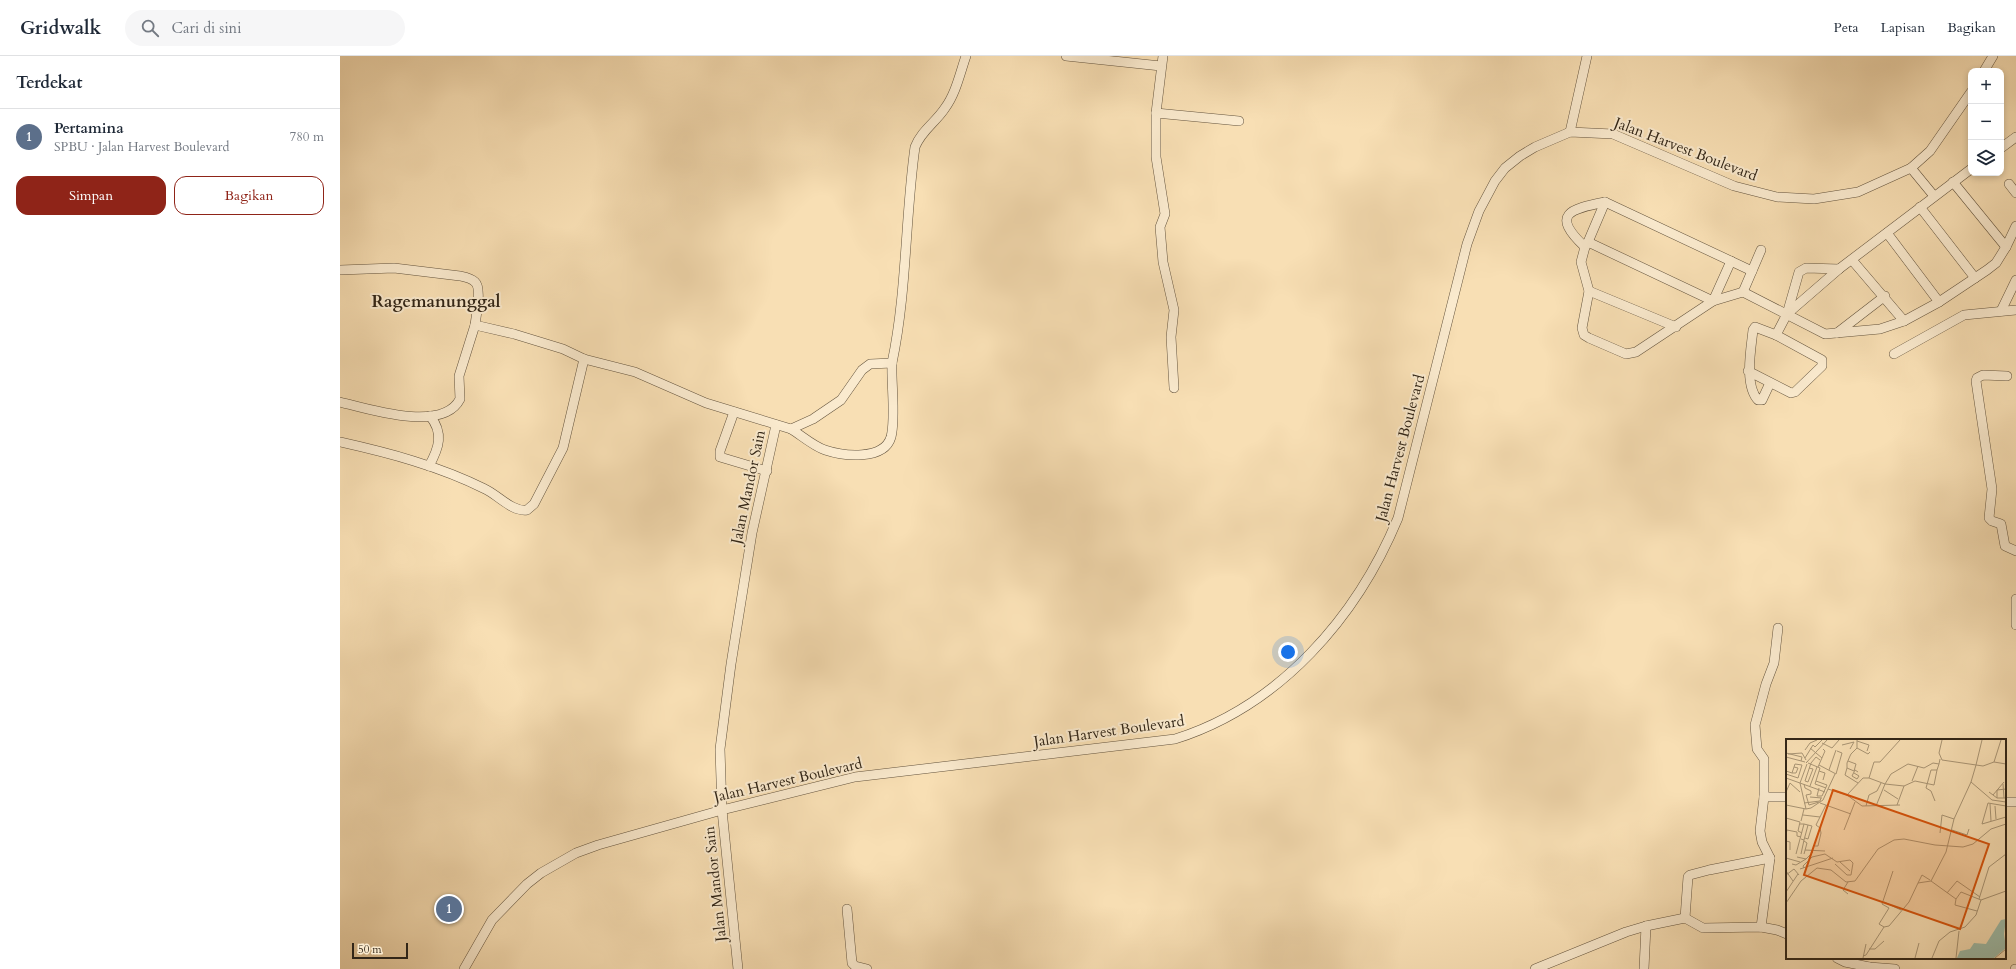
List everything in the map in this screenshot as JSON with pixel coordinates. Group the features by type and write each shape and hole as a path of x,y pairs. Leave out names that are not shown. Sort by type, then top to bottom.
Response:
{"street":[{"path":"791,429 824,450 858,455 873,454 883,449 891,436 892,363 896,344 902,289 915,147 918,138 945,108 957,86 966,56"},
{"path":"1066,56 1161,66"},
{"path":"1163,56 1156,113 1156,156 1165,214 1160,227 1163,262 1174,310 1171,337 1174,388"},
{"path":"1570,132 1587,56"},
{"path":"1986,68 1993,56"},
{"name":"Jalan Harvest Boulevard","path":"464,969 492,920 527,884 541,873 576,853 722,810 855,776 1175,739 1218,723 1241,710 1270,689 1311,653 1332,629 1369,577 1384,550 1398,518 1467,244 1479,211 1491,187 1505,168 1520,156 1535,147 1570,132 1613,134 1734,186 1777,197 1814,199 1858,192 1911,168 1930,152 1968,96"},
{"path":"1156,113 1239,120"},
{"path":"2004,146 2016,137"},
{"path":"1911,168 1934,196"},
{"path":"1787,314 1839,269 1968,171"},
{"path":"1953,182 2006,247"},
{"path":"2009,184 2016,193"},
{"path":"1605,202 1586,245 1582,262 1589,291 1582,332 1589,338 1626,354 1636,352 1676,327 1713,301 1743,292 1819,332 1837,334 1880,329 1904,321 1939,302 1996,263 2016,226"},
{"path":"1713,301 1586,245 1574,237 1567,222 1568,215 1572,211 1605,202 1752,271"},
{"path":"1920,207 1975,278"},
{"path":"1887,233 1939,302"},
{"path":"1743,292 1761,250"},
{"path":"1852,260 1904,321"},
{"path":"1713,301 1731,261"},
{"path":"340,270 394,268 460,276 474,282 478,290 475,326 459,376 460,399 450,410 421,417 398,415 340,402"},
{"path":"1779,329 1787,314 1799,272 1802,269 1839,269"},
{"path":"2001,311 2016,280"},
{"path":"1589,291 1676,327"},
{"path":"1837,334 1884,296"},
{"path":"1894,354 1956,318 1964,315 2016,310"},
{"path":"475,326 514,334 563,349 584,358 635,372 706,403 776,425"},
{"path":"1748,371 1770,383 1788,393 1793,393 1822,366 1823,363 1820,358 1779,329 1755,327 1748,371 1754,393 1758,400 1762,400 1770,383"},
{"path":"340,442 388,453 429,466 486,489 523,511 531,508 563,448 584,358"},
{"name":"Jalan Mandor Sain","path":"738,969 722,810 720,749 725,706 752,533 776,425 791,429 813,419 841,400 862,370 870,364 892,363"},
{"path":"2007,376 1983,375 1977,378 1976,381 1992,489 1989,518 1992,521 2001,524 2005,546 2016,551"},
{"path":"734,412 720,451 720,457 767,471"},
{"path":"429,466 435,455 439,442 438,427 430,416"},
{"path":"2016,599 2016,625"},
{"path":"1761,927 1770,858 1762,842 1760,831 1764,797 1764,759 1757,749 1755,725 1766,684 1774,663 1778,628"},
{"path":"1764,797 1786,797"},
{"path":"1685,918 1688,877 1690,875 1770,858"},
{"path":"846,909 852,962 855,966 868,969"},
{"path":"1535,969 1550,967 1626,932 1646,926 1685,918 1704,928 1761,927 1786,934"},
{"path":"1644,969 1646,926"},
{"path":"1840,959 1845,962 1869,968 1894,969"}],"place":[{"name":"Pertamina","path":"449,909"}],"district":[{"name":"Ragemanunggal","path":"436,301"}]}
